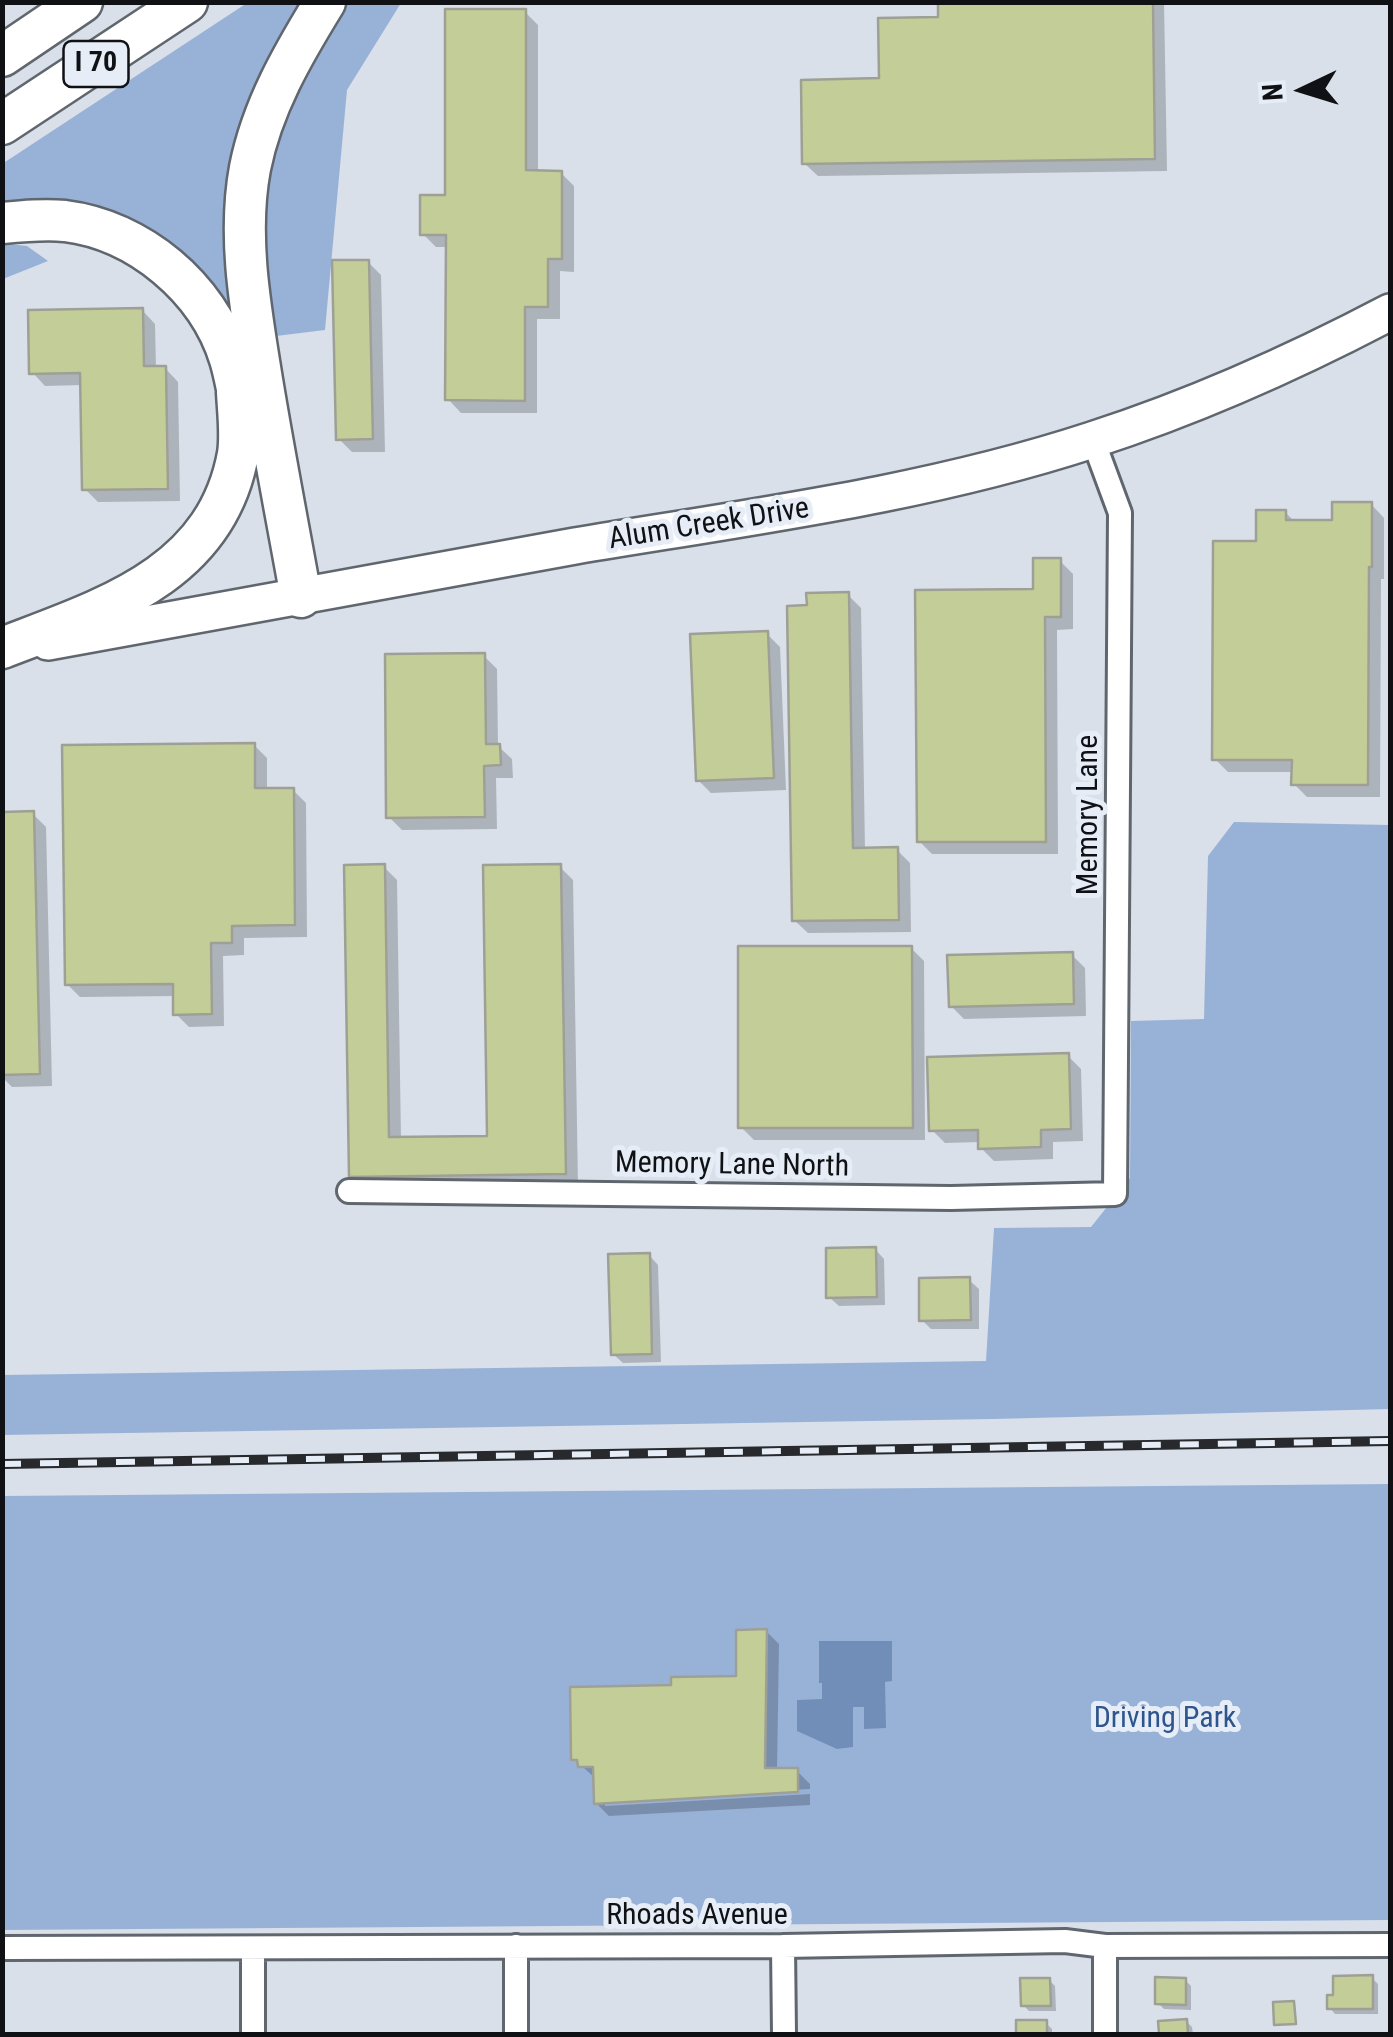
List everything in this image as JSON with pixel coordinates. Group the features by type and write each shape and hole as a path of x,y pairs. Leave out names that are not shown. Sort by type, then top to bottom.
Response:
{"highway":[{"name":"I 70","path":"2,56 82,2"},
{"name":"I 70","path":"2,124 187,2"},
{"path":"301,597 254,327 245,224 249,172 264,115 284,71 325,2"},
{"path":"2,222 65,222 95,228 155,258 200,299 229,356 272,572 301,597"},
{"path":"2,649 97,611 145,588 172,569 219,509 231,481 238,450 237,388"}],"main road":[{"name":"Alum Creek Drive","path":"2,649 884,494 1092,440 1236,385 1390,312"}],"street":[{"name":"Memory Lane","path":"1092,440 1120,513 1115,1194"},
{"name":"Memory Lane North","path":"349,1191 951,1198 1115,1194"},
{"name":"Rhoads Avenue","path":"2,1948 783,1946 1066,1941 1104,1946 1390,1946"},
{"path":"516,1946 516,2034"},
{"path":"783,1946 784,2034"},
{"path":"1104,1946 1105,2034"},
{"path":"253,1948 253,2034"}],"green space":[{"path":"247,3 312,3 264,86 242,341 199,283 3,210 2,164"},
{"path":"343,3 401,3 347,90 325,330 268,337 256,257 273,133"},
{"path":"3,245 27,246 48,261 3,279"},
{"path":"1234,822 1390,825 1390,1409 3,1435 2,1375 986,1361 994,1228 1091,1227 1130,1178 1131,1021 1204,1019 1208,856"},
{"name":"Driving Park","path":"1390,1484 1390,1920 3,1930 2,1496"}],"shaded area":[{"path":"819,1641 892,1641 892,1681 885,1682 886,1728 864,1729 864,1707 853,1707 853,1747 837,1749 797,1731 797,1700 822,1699"}],"building":[{"path":"938,2 1153,2 1155,159 802,164 801,80 879,78 878,18 938,17"},
{"path":"445,9 526,9 526,170 562,171 562,259 548,259 548,307 525,307 525,401 445,400 446,235 420,235 420,195 445,195"},
{"path":"332,260 369,260 373,439 336,440"},
{"path":"143,308 144,366 166,366 168,489 82,490 80,373 29,374 28,310"},
{"path":"1332,502 1372,502 1368,785 1291,785 1292,760 1212,760 1213,541 1256,541 1256,510 1286,510 1286,520 1332,520"},
{"path":"1033,558 1061,558 1061,617 1045,617 1046,842 917,842 915,590 1033,589"},
{"path":"849,592 853,848 898,847 899,920 792,921 787,606 807,605 806,593"},
{"path":"768,631 774,778 696,781 690,634"},
{"path":"485,653 486,744 500,744 501,765 484,766 485,817 386,818 385,654"},
{"path":"255,743 255,788 294,788 295,925 232,926 232,943 211,943 212,1014 173,1015 173,984 65,985 62,745"},
{"path":"34,811 40,1074 2,1075 2,812"},
{"path":"385,864 389,1137 487,1136 483,865 561,864 566,1174 349,1177 344,865"},
{"path":"738,946 912,946 913,1128 738,1128"},
{"path":"1073,952 1074,1004 949,1007 947,955"},
{"path":"1069,1053 1071,1129 1041,1130 1041,1147 978,1149 978,1130 929,1131 927,1057"},
{"path":"876,1247 877,1297 826,1298 826,1248"},
{"path":"650,1253 652,1354 611,1355 608,1254"},
{"path":"970,1277 971,1320 919,1321 919,1278"},
{"path":"767,1629 765,1768 798,1768 798,1792 594,1804 593,1767 578,1767 577,1760 571,1760 570,1687 671,1685 671,1677 736,1676 736,1630"},
{"path":"1373,1975 1373,2009 1327,2009 1327,1995 1333,1995 1333,1976"},
{"path":"1155,1977 1186,1978 1186,2005 1155,2004"},
{"path":"1020,1978 1050,1978 1051,2006 1021,2006"},
{"path":"1294,2001 1296,2024 1274,2025 1273,2002"},
{"path":"1187,2019 1188,2034 1159,2034 1158,2021"},
{"path":"1016,2020 1047,2020 1047,2034 1016,2034"}],"railway":[{"path":"2,1464 1390,1441"}]}
